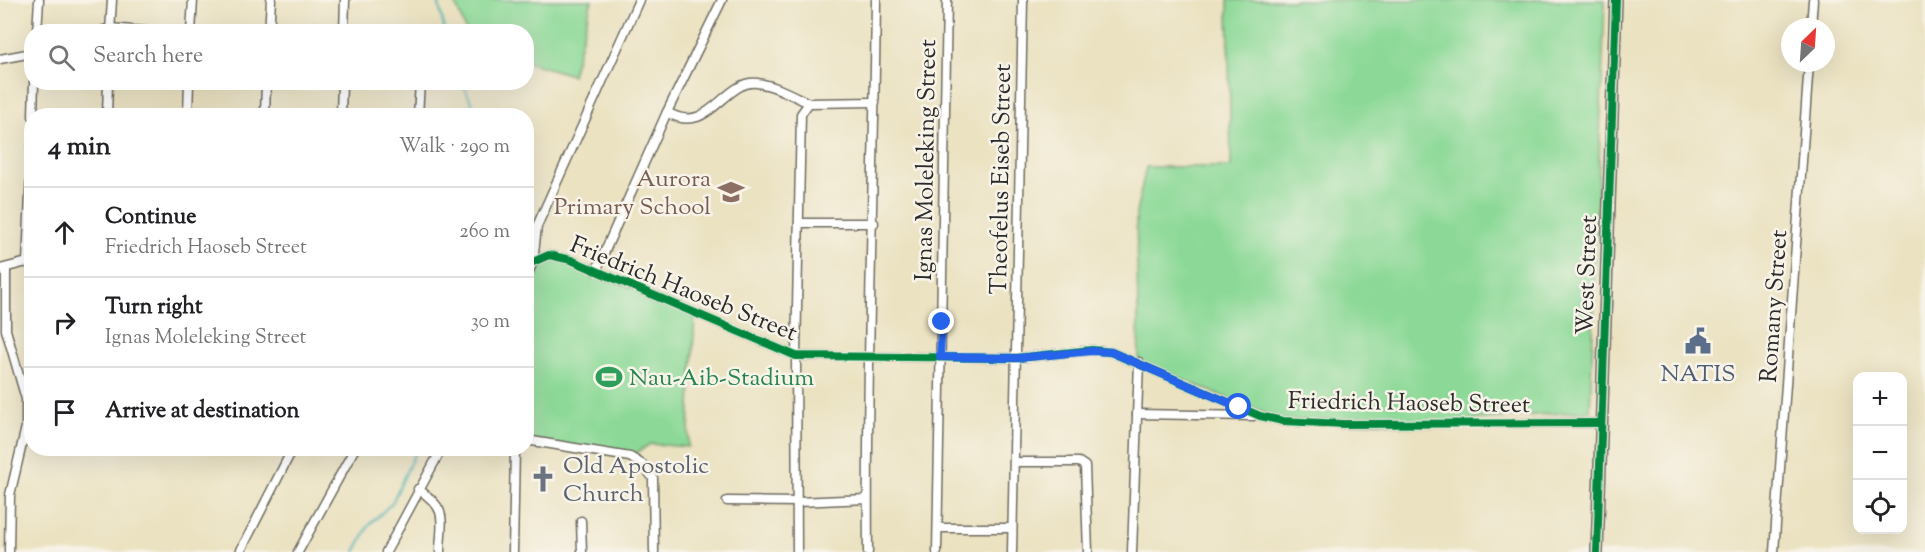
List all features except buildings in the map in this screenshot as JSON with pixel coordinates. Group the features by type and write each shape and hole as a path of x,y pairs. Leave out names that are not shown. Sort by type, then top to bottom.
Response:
{"street":[{"path":"38,24 39,0"},
{"path":"110,24 112,0"},
{"path":"192,24 193,0"},
{"path":"270,24 271,0"},
{"path":"344,24 345,0"},
{"path":"534,253 537,226 639,0"},
{"path":"596,271 667,112 722,0"},
{"path":"867,552 868,356 874,223 876,0"},
{"name":"Ignas Moleleking Street","path":"937,552 947,0"},
{"name":"Theofelus Eiseb Street","path":"1012,552 1023,0"},
{"name":"West Street","path":"1597,552 1616,0"},
{"path":"1812,18 1813,0"},
{"path":"0,59 24,54"},
{"name":"Romany Street","path":"1774,552 1808,72"},
{"path":"667,112 675,117 704,116 741,87 758,83 809,103 875,102"},
{"path":"33,108 34,90"},
{"path":"107,108 108,90"},
{"path":"188,108 189,90"},
{"path":"265,108 267,90"},
{"path":"341,108 342,90"},
{"path":"418,108 419,90"},
{"path":"797,552 796,356 801,114 809,103"},
{"path":"799,223 874,223"},
{"name":"Friedrich Haoseb Street","path":"534,262 549,255 572,260 796,356 1017,358 1092,351 1111,352 1139,362 1260,416 1283,422 1343,424 1600,423"},
{"path":"24,263 3,269 6,330 24,392"},
{"path":"1132,552 1139,362"},
{"path":"1137,414 1260,416"},
{"path":"9,552 10,495 24,436"},
{"path":"534,441 630,457 643,465 653,478 654,552"},
{"path":"240,552 289,456"},
{"path":"298,552 351,456"},
{"path":"386,552 437,456"},
{"path":"513,552 515,456"},
{"path":"1015,462 1079,462 1085,466 1088,473 1088,552"},
{"path":"418,489 438,503 441,512 440,552"},
{"path":"727,501 798,502 867,499"},
{"path":"581,521 582,552"},
{"path":"938,528 1012,528"}],"green space":[{"path":"454,0 592,0 572,75 534,64 534,24 463,24"},
{"path":"1228,0 1605,0 1590,411 1428,423 1283,421 1139,362 1136,213 1146,167 1231,167"},
{"name":"Nau-Aib-Stadium","path":"549,255 695,313 688,447 650,444 630,457 534,441 534,262"}],"waterway":[{"path":"438,0 443,24"},
{"path":"466,90 474,108"},
{"path":"355,552 369,525 392,503 413,456"}],"cycle path":[{"path":"1597,552 1616,0"},
{"path":"534,262 549,255 571,260 796,356 1017,358 1092,350 1111,352 1260,416 1283,421 1343,424 1600,423"}],"place":[{"name":"Aurora Primary School","path":"731,192"},
{"name":"NATIS","path":"1698,341"},
{"name":"Nau-Aib-Stadium","path":"609,377"},
{"name":"Old Apostolic Church","path":"543,479"}],"route":[{"path":"942,322 940,357 1017,358 1092,351 1111,352 1139,362 1239,407"}]}
